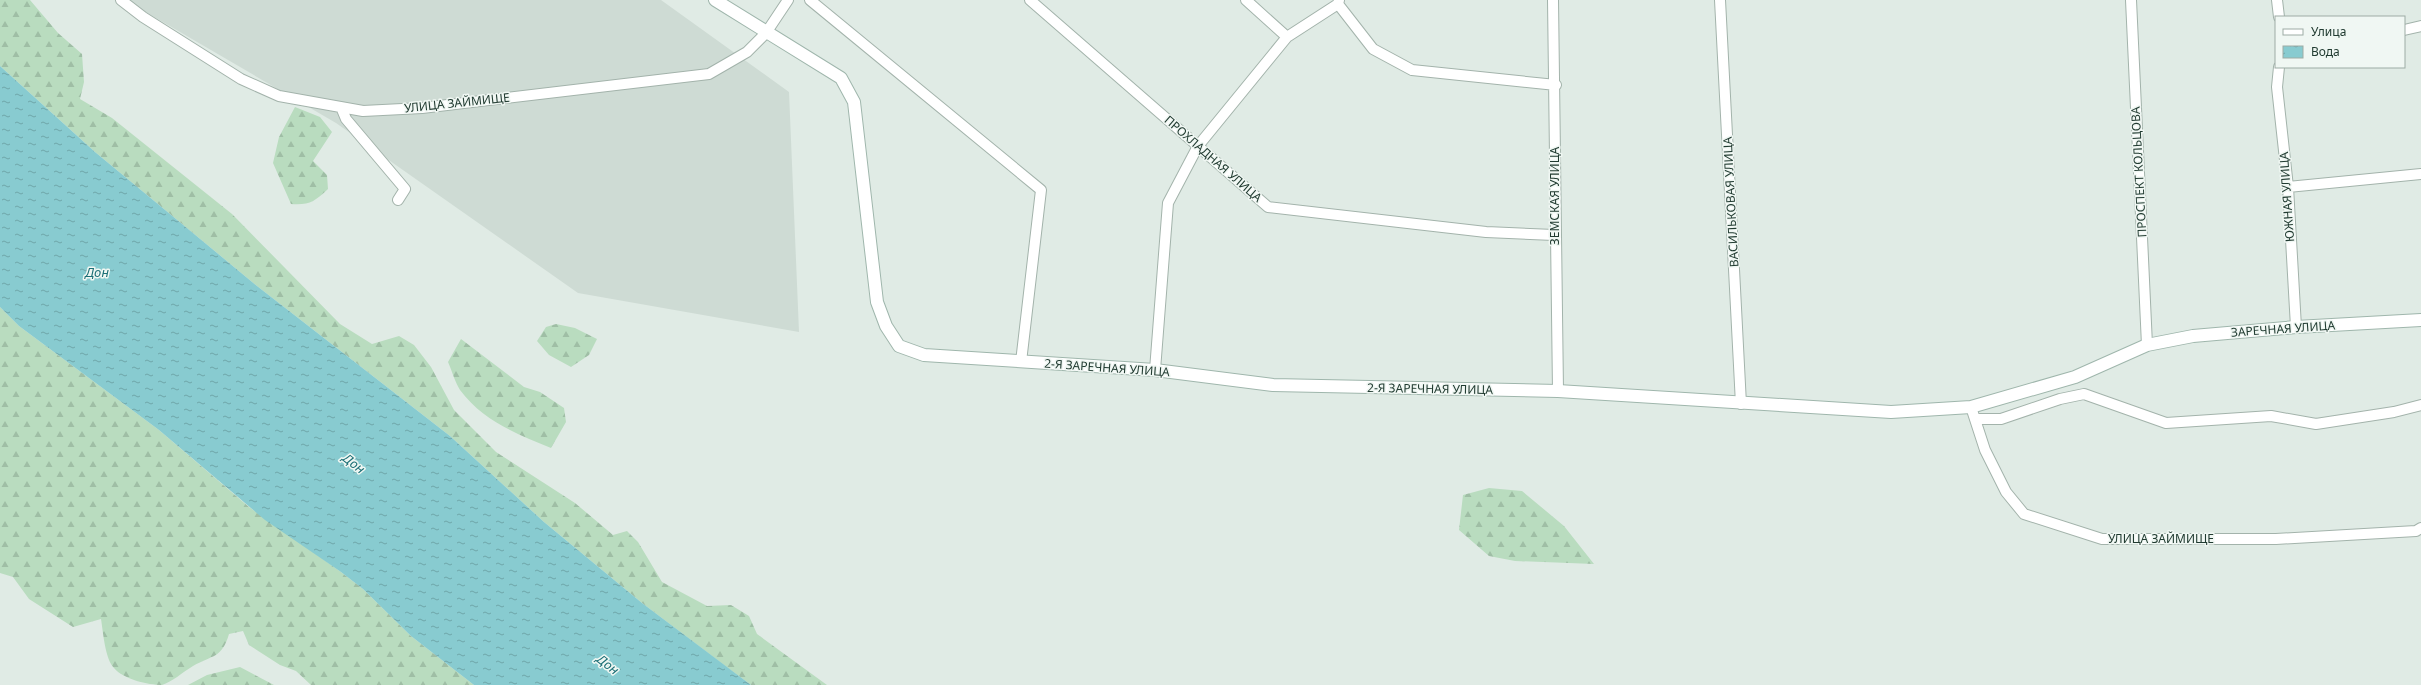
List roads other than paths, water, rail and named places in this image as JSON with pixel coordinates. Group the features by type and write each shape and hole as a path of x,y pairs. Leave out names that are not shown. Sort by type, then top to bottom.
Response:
{"street":[{"name":"УЛИЦА ЗАЙМИЩЕ","path":"122,0 143,17 241,79 279,96 364,111 422,108 709,74 747,52 766,33 788,0"},
{"name":"2-Я ЗАРЕЧНАЯ УЛИЦА","path":"715,0 766,33 841,78 854,102 877,302 886,326 899,346 924,355 1155,370 1273,384 1558,391 1741,404 1891,412 1973,413"},
{"path":"810,0 1041,190 1021,362"},
{"name":"ПРОХЛАДНАЯ УЛИЦА","path":"1030,0 1268,207 1486,232 1554,235"},
{"path":"1246,0 1287,37"},
{"name":"ЗЕМСКАЯ УЛИЦА","path":"1553,0 1556,85 1554,235 1558,391"},
{"name":"ВАСИЛЬКОВАЯ УЛИЦА","path":"1720,0 1741,404"},
{"name":"ПРОСПЕКТ КОЛЬЦОВА","path":"2131,0 2147,345"},
{"path":"2277,0 2279,16"},
{"path":"1155,370 1168,202 1198,146 1287,37 1338,2 1373,49 1412,70 1556,85"},
{"path":"2405,30 2421,26"},
{"name":"ЮЖНАЯ УЛИЦА","path":"2279,68 2277,87 2288,187 2296,327"},
{"path":"341,107 346,119 405,189 398,200"},
{"path":"2288,187 2421,174"},
{"name":"ЗАРЕЧНАЯ УЛИЦА","path":"1973,413 2075,377 2147,345 2193,336 2296,327 2421,320"},
{"path":"1973,413 2002,419 2060,399 2084,394 2166,423 2271,416 2316,424 2394,412 2421,405"},
{"name":"УЛИЦА ЗАЙМИЩЕ","path":"1973,413 1985,450 2006,492 2024,514 2102,539 2276,539 2416,531 2421,528"}],"water":[{"name":"Дон","path":"0,66 95,152 257,286 450,436 544,522 642,603 751,685 474,685 411,636 363,589 341,572 265,520 159,430 19,326 0,307"}]}
